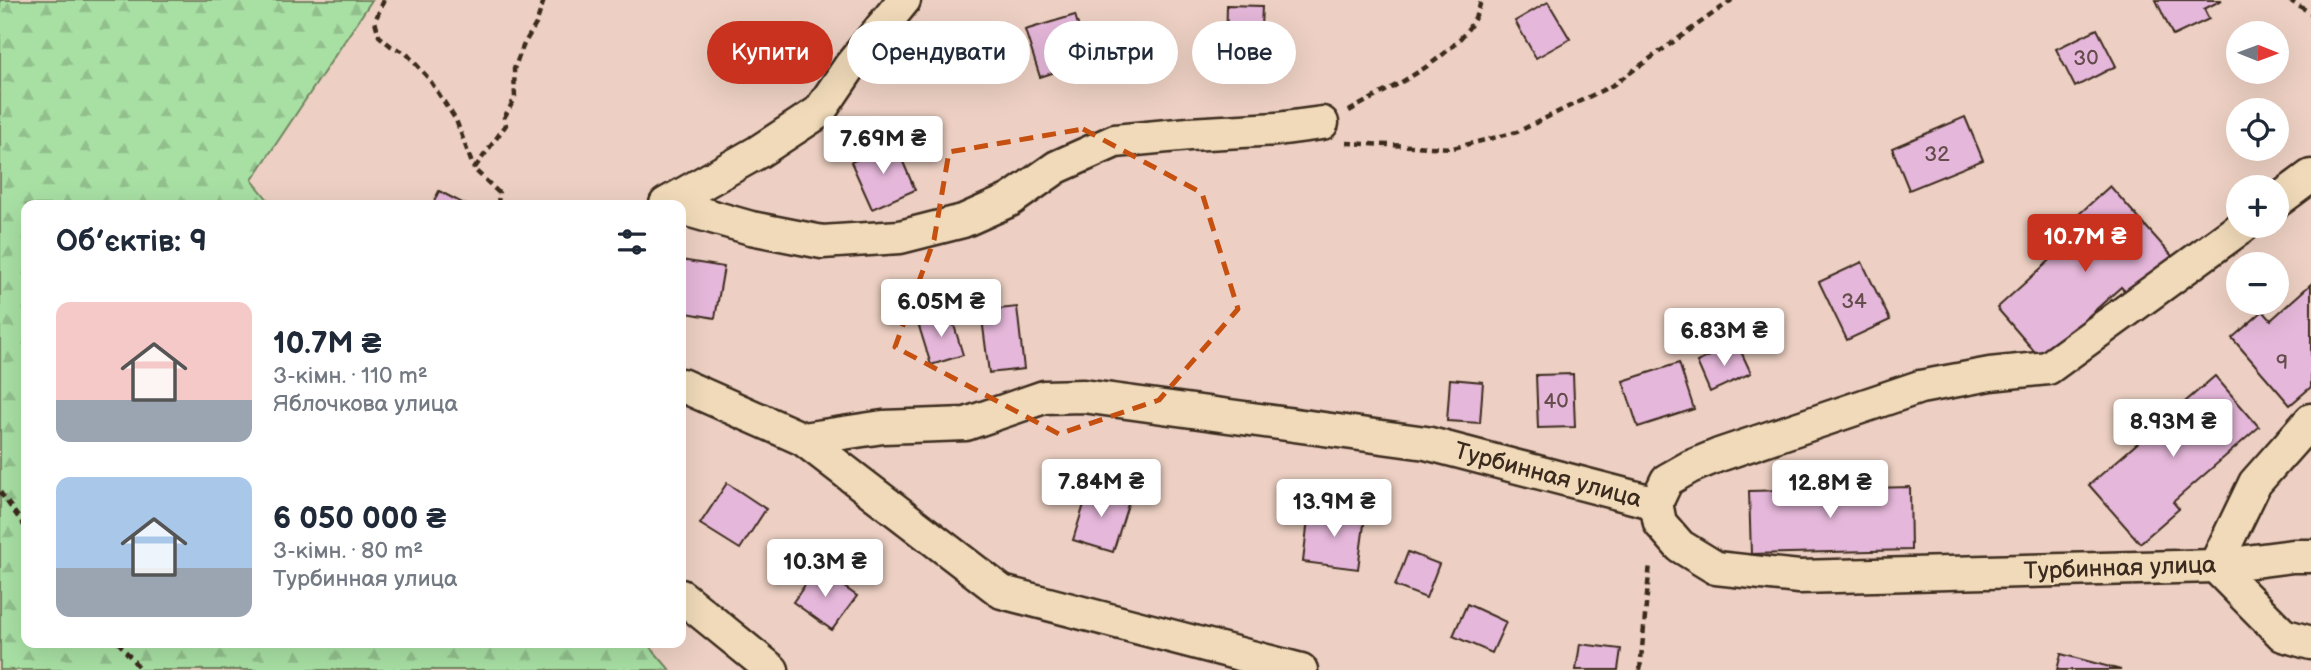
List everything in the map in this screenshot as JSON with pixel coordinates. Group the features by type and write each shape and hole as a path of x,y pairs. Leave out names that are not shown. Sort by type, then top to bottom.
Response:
{"street":[{"path":"675,200 758,152 819,112 851,65 904,0"},
{"path":"686,209 751,228 822,242 900,237 963,221 1010,200 1057,167 1115,141 1322,123"},
{"path":"2289,192 2311,176"},
{"path":"1656,503 1667,480 1690,467 1732,451 1920,387 1990,374 2049,368 2227,238"},
{"path":"686,387 803,439 1002,592 1301,670"},
{"name":"Турбинная улица","path":"803,439 883,427 966,424 1044,397 1083,396 1426,443 1656,503 1660,523 1680,545 1716,568 1799,577 2215,566 2311,556"},
{"path":"2311,420 2255,483 2215,566 2283,635 2311,643"},
{"path":"686,600 772,670"}],"path":[{"path":"384,0 375,22 379,36 406,53 429,79 456,120 474,169 499,192 498,200"},
{"path":"474,169 506,125 504,118 515,98 514,69 536,24 544,0"},
{"path":"1481,0 1478,15 1458,42 1415,72 1346,113 1329,115 1322,123 1323,134 1346,143 1453,148 1517,132 1613,85 1732,0"},
{"path":"2289,0 2311,13"},
{"path":"0,492 21,521"},
{"path":"1640,670 1651,559"},
{"path":"123,648 141,670"}],"highlighted area":[{"path":"1083,129 1202,193 1238,309 1159,400 1059,434 895,347 934,240 949,152"}],"green space":[{"path":"0,0 372,0 252,180 268,200 21,200 21,648 651,648 670,670 0,670"}],"building":[{"path":"2156,0 2222,0 2204,9 2209,19 2173,36"},
{"path":"1548,2 1570,39 1536,58 1515,21"},
{"path":"1227,5 1262,6 1261,21 1227,21"},
{"path":"1075,15 1077,21 1055,21"},
{"path":"1044,24 1044,76 1040,77 1030,46 1030,28"},
{"path":"2097,29 2116,66 2075,87 2056,49"},
{"path":"1965,117 1983,160 1909,190 1892,148"},
{"path":"895,143 915,190 872,209 851,162"},
{"path":"2110,186 2172,256 2128,295 2121,287 2041,359 1997,308 2088,226 2078,215"},
{"path":"439,191 456,200 434,200"},
{"path":"686,261 724,267 715,318 686,313"},
{"path":"1862,262 1890,320 1847,340 1819,282"},
{"path":"2311,284 2311,387 2290,405 2232,338 2258,315 2267,315 2271,320 2277,315 2289,315 2289,304"},
{"path":"1017,307 1024,369 989,373 981,311"},
{"path":"950,312 963,355 931,365 918,323"},
{"path":"1737,343 1751,373 1710,392 1697,362"},
{"path":"1679,363 1694,409 1638,427 1623,381"},
{"path":"1573,374 1575,427 1538,428 1536,375"},
{"path":"2215,376 2259,427 2173,502 2179,509 2140,543 2089,485"},
{"path":"1450,379 1483,382 1480,423 1447,421"},
{"path":"727,483 766,509 740,549 700,524"},
{"path":"1090,485 1130,498 1113,552 1073,540"},
{"path":"1910,487 1911,550 1751,554 1749,491"},
{"path":"1309,510 1365,517 1358,569 1303,562"},
{"path":"1408,552 1439,564 1426,598 1395,586"},
{"path":"817,568 857,596 832,630 793,602"},
{"path":"1467,604 1506,622 1492,653 1453,636"},
{"path":"1580,644 1621,649 1618,670 1576,670"},
{"path":"2061,654 2121,670 2057,670"}]}
